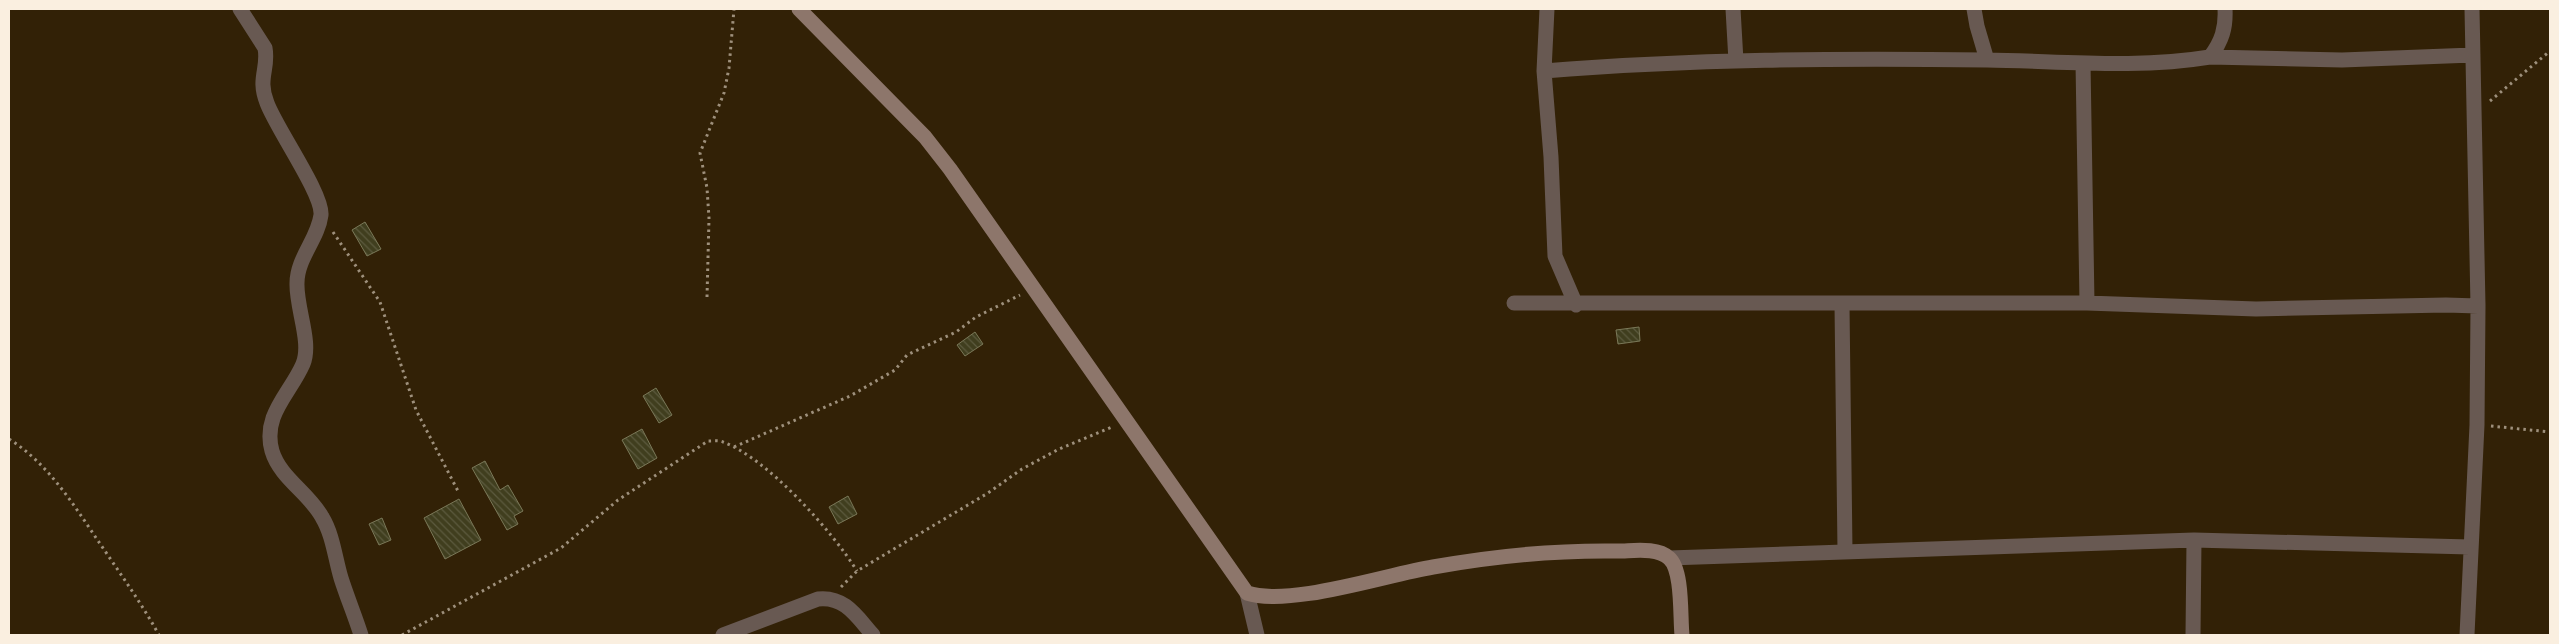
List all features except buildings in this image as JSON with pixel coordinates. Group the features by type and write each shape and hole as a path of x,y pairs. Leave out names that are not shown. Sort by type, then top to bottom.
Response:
{"street":[{"path":"240,9 265,48 267,55 262,79 266,101 314,193 321,215 298,270 297,301 306,352 298,373 275,410 271,437 272,451 283,471 321,515 327,526 341,578 361,635"},
{"path":"799,9 925,136 1247,593 1257,635"},
{"path":"1547,9 1544,71 1551,157 1555,256 1576,304"},
{"path":"1733,9 1736,61"},
{"path":"1974,9 1976,26 1987,60"},
{"path":"2210,57 2219,45 2225,30 2225,9"},
{"path":"2467,635 2476,425 2478,306 2472,9"},
{"path":"1544,71 1630,64 1736,61 1987,60 2082,63 2186,61 2210,57 2342,60 2473,56"},
{"path":"2082,63 2087,304"},
{"path":"1514,303 2087,304 2256,309 2478,306"},
{"path":"1842,305 1845,551"},
{"path":"1247,593 1264,597 1292,596 1433,567 1567,550 1655,551 1669,558 2194,540 2470,547"},
{"path":"2193,635 2194,540"},
{"path":"1669,558 1677,571 1682,635"},
{"path":"723,635 818,599 830,598 846,604 873,635"}],"path":[{"path":"707,297 709,218 700,153 724,92 729,68 734,9"},
{"path":"2474,114 2550,51"},
{"path":"321,215 367,280 380,302 416,410 459,493"},
{"path":"734,447 850,396 895,370 907,355 956,332 985,312 1034,289"},
{"path":"830,598 857,571 988,493 1022,469 1059,449 1127,421"},
{"path":"2476,425 2550,432"},
{"path":"9,439 20,446 48,474 74,506 159,635"},
{"path":"402,635 561,548 600,513 696,448 708,442 722,441 766,469 824,525 841,546 857,571"}]}
